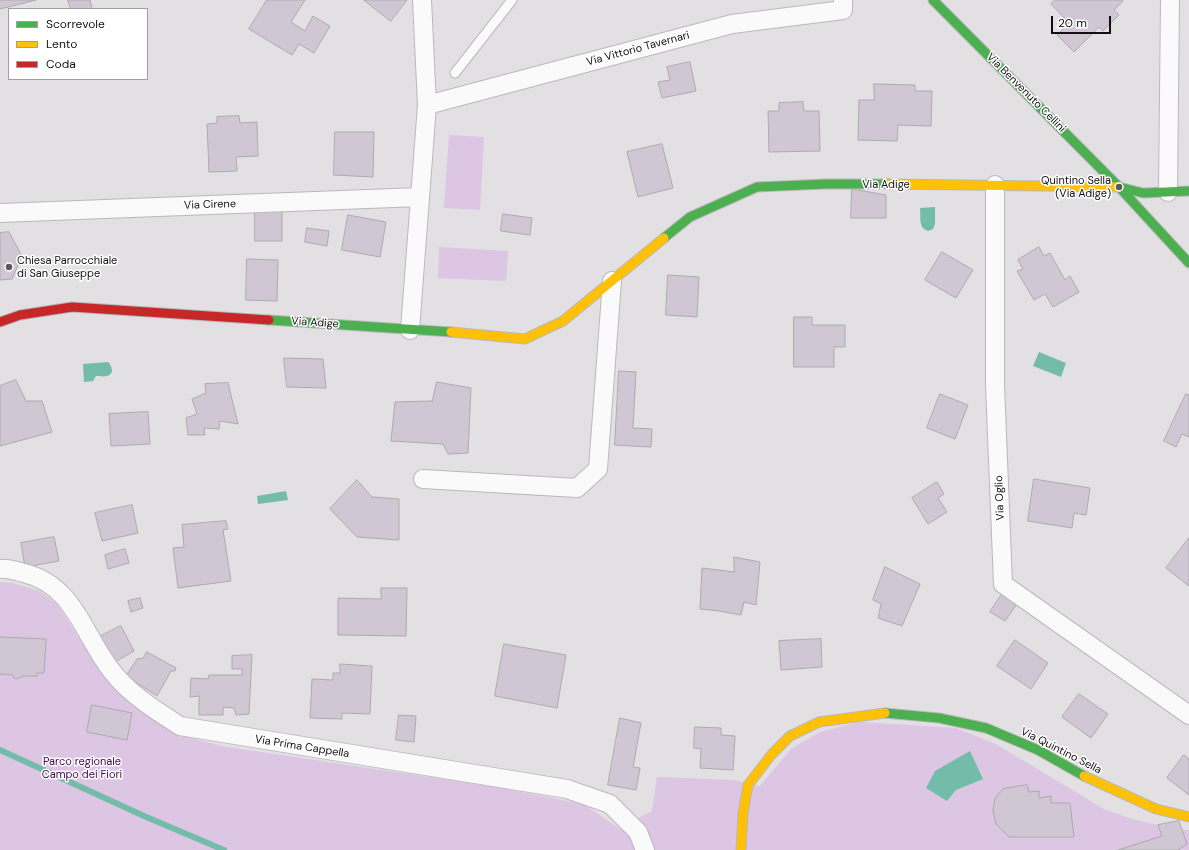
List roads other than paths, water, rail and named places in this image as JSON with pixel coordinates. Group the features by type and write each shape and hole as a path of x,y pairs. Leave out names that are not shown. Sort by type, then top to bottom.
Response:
{"street":[{"path":"410,330 427,105 422,0"},
{"name":"Via Vittorio Tavernari","path":"427,105 732,24 843,10 843,0"},
{"name":"Via Benvenuto Cellini","path":"933,0 1119,187"},
{"path":"1168,192 1170,0"},
{"name":"Via Adige","path":"0,322 20,315 72,307 479,334 525,339 563,321 690,217 757,187 826,184 995,185 1119,187 1143,193 1189,191"},
{"name":"Via Oglio","path":"995,185 995,385 1003,584 1189,715"},
{"path":"1119,187 1189,263"},
{"name":"Via Cirene","path":"0,213 420,197"},
{"path":"423,479 577,488 598,469 612,281"},
{"name":"Via Prima Cappella","path":"0,569 7,568 32,575 54,587 66,598 111,671 144,703 180,726 567,790 610,804 638,832 645,850"},
{"name":"Via Quintino Sella","path":"741,850 743,814 748,785 772,754 790,736 819,722 881,713 939,718 986,728 1038,750 1086,777 1156,809 1189,817"}],"lane":[{"path":"455,73 512,0"}],"waterway":[{"path":"0,750 144,816 224,850"}],"place":[{"name":"Quintino Sella (Via Adige)","path":"1119,187"},
{"name":"Chiesa Parrocchiale di San Giuseppe","path":"9,267"}],"park label":[{"name":"Parco regionale Campo dei Fiori","path":"82,768"}]}
